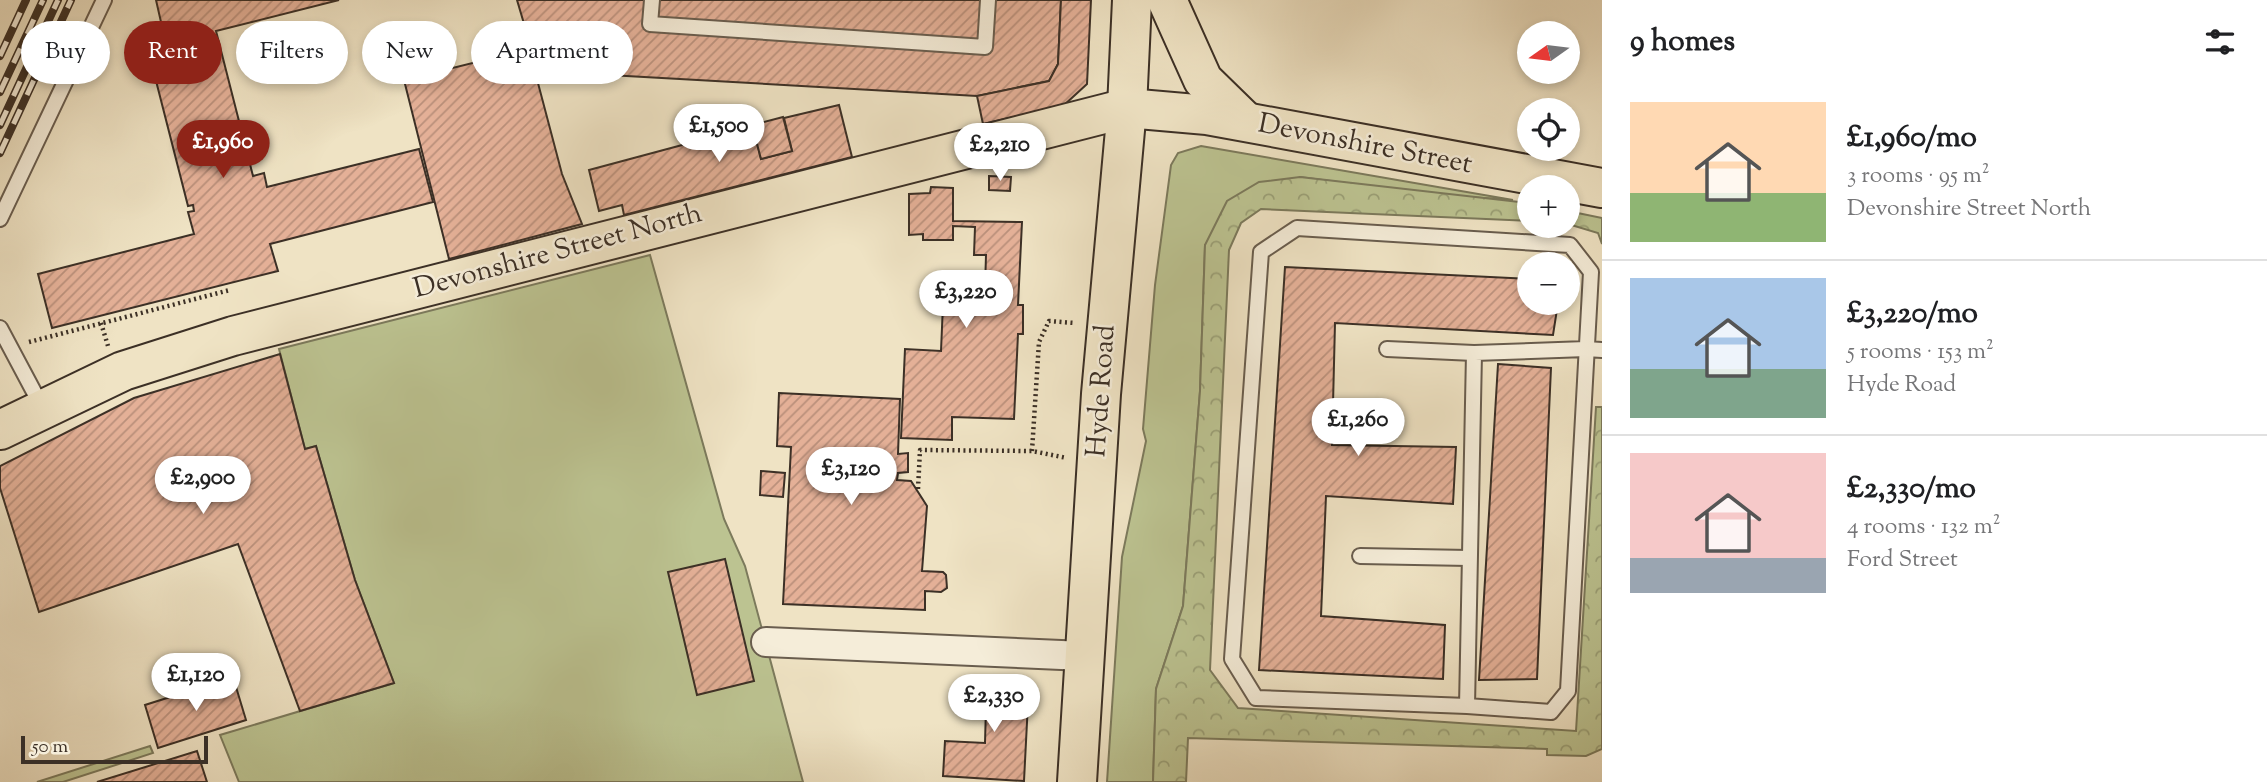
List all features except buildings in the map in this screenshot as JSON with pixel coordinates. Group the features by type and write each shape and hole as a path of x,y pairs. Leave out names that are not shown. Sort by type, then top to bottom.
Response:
{"highway":[{"name":"Hyde Road","path":"1077,782 1101,394 1127,108 1132,0"},
{"path":"1167,0 1203,80 1245,121"},
{"name":"Devonshire Street","path":"1127,108 1194,113 1245,121 1517,175 1602,188"},
{"name":"Devonshire Street North","path":"0,430 43,407 123,371 233,336 1127,108"}],"street":[{"path":"766,642 1084,656"}],"lane":[{"path":"0,219 104,0"},
{"path":"652,0 650,24 985,47 988,0"},
{"path":"1297,228 1570,245 1591,272 1586,349 1569,691 1551,712 1255,698 1232,659 1261,252 1297,228"},
{"path":"0,328 43,407"},
{"path":"1387,349 1474,354 1602,350"},
{"path":"1467,706 1474,354"},
{"path":"1360,556 1469,558"}],"path":[{"path":"29,342 230,290"},
{"path":"1032,451 1039,342 1049,321 1075,323"},
{"path":"102,323 109,353"},
{"path":"918,489 920,450 1032,451 1068,458"}],"green space":[{"path":"1201,146 1513,200 1439,195 1300,177 1205,245 1200,391 1183,606 1156,689 1153,782 1107,782 1122,557 1146,441 1143,429 1155,285 1171,165 1178,153"},
{"path":"1300,177 1517,202 1517,220 1261,209 1241,223 1229,250 1210,670 1238,708 1576,731 1596,407 1602,407 1602,749 1586,756 1547,755 1547,749 1188,738 1186,782 1153,782 1156,689 1183,606 1200,391 1205,245 1227,201 1259,182"},
{"path":"1580,213 1602,218 1602,244 1598,233 1580,228"},
{"path":"650,255 724,519 745,566 803,782 239,782 220,735 394,683 355,580 316,446 305,449 279,349"},
{"path":"150,746 153,753 63,782 37,782"}],"railway":[{"path":"0,56 26,0"},
{"path":"0,92 43,0"},
{"path":"0,125 58,0"},
{"path":"0,153 71,0"}]}
